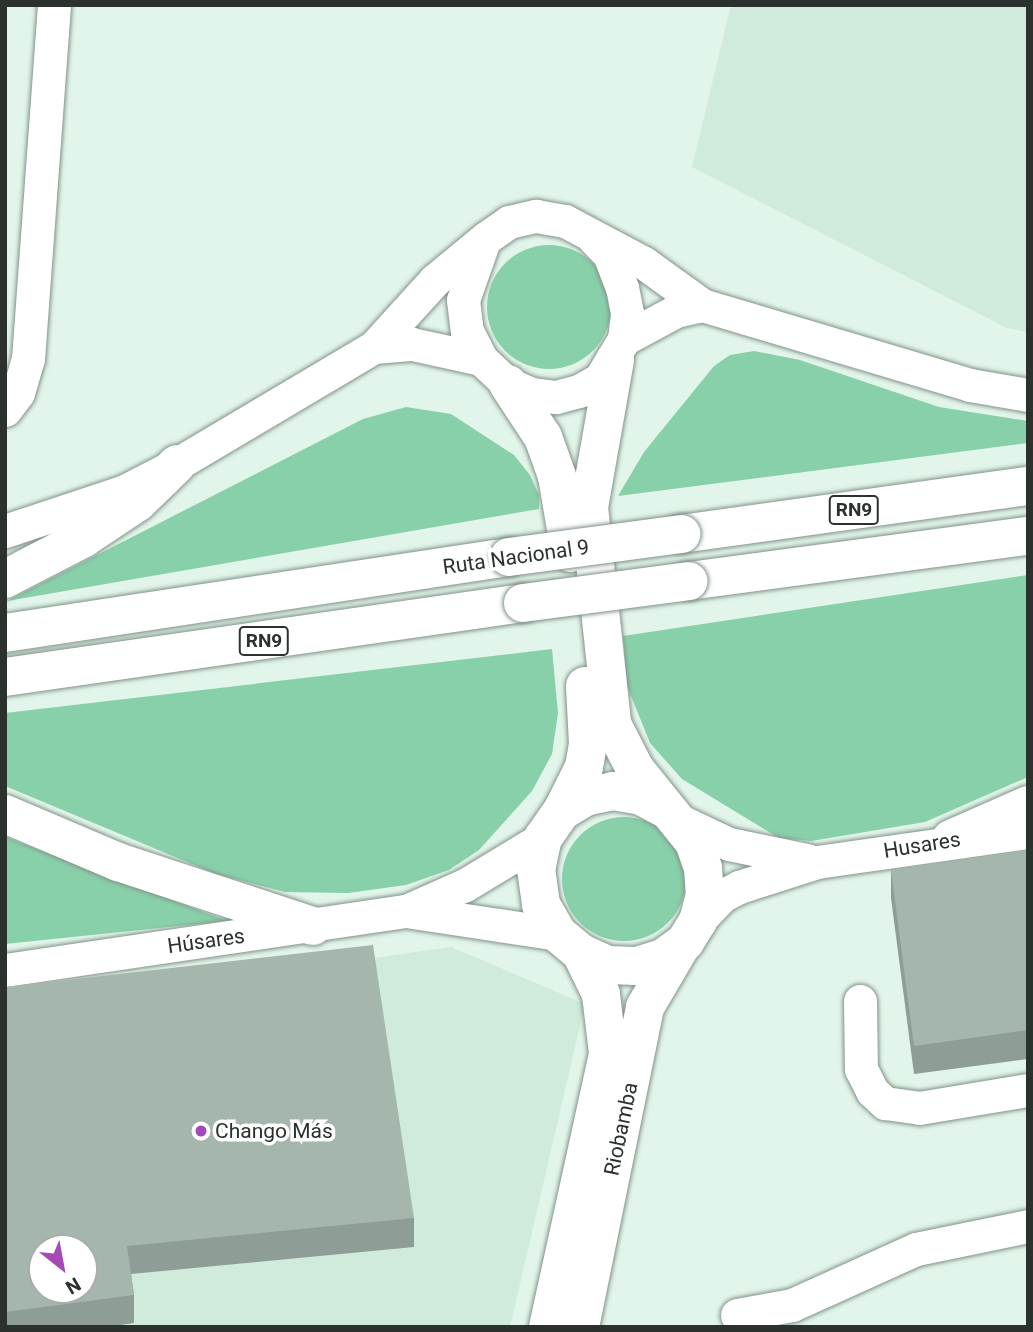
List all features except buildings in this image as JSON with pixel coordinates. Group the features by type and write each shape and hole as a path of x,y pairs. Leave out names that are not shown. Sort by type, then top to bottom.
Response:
{"main road":[{"path":"494,371 543,438 566,516 588,744 584,767 552,825 536,870 541,904 570,943 608,965 636,966 663,958 691,931 705,895 703,868 694,842 619,746 610,711 589,506 620,350"},
{"path":"5,579 127,509 177,464"},
{"name":"Ruta Nacional 9","path":"5,633 509,557 1028,486"},
{"name":"RN9","path":"5,677 523,603 1028,536"},
{"path":"552,825 585,797 613,791 641,796 673,815"},
{"path":"951,839 1028,805"},
{"path":"5,814 118,862 313,926"},
{"name":"Riobamba","path":"580,1327 645,1007 691,931"},
{"name":"Riobamba","path":"548,1327 607,1053 601,994 570,943"}],"street":[{"path":"5,410 18,393 28,359 54,5"},
{"path":"5,531 125,491 177,464 374,347 435,280 486,238 509,222 536,216 565,220 644,263 702,306 970,384 1028,396"},
{"path":"590,235 609,254 622,288 627,313 620,350"},
{"path":"486,238 463,300 467,331 494,371"},
{"path":"374,347 424,346 494,371 531,394 556,397 579,391 600,379 620,350 677,311 702,306"},
{"path":"673,815 729,844 817,862"},
{"path":"406,911 465,885 552,825"},
{"name":"Husares","path":"817,862 951,839 1028,832"},
{"path":"691,931 722,896 739,887 817,862"},
{"path":"406,911 570,943"},
{"name":"Húsares","path":"5,970 406,911"},
{"path":"860,1001 861,1069 872,1091 885,1103 919,1108 1028,1090"},
{"path":"737,1314 792,1305 916,1249 1028,1226"}],"shaded area":[{"path":"731,5 1028,5 1028,332 1007,328 692,167"},
{"name":"Chango Más","path":"451,947 585,1004 510,1327 5,1327 5,1011"}],"green space":[{"path":"549,245 573,249 593,263 607,283 611,307 607,331 593,351 573,365 549,369 525,365 505,351 491,331 487,307 491,283 505,263 525,249"},
{"path":"754,351 800,360 939,407 1028,421 1028,443 618,496 644,452 714,366 730,355"},
{"path":"406,407 451,414 514,455 530,475 539,495 539,509 7,601 363,419"},
{"path":"1028,575 1028,777 925,822 811,841 779,838 682,779 650,743 627,686 623,636"},
{"path":"552,649 558,713 552,754 532,791 479,850 449,870 406,885 348,893 285,892 216,874 5,786 5,713"},
{"path":"624,817 648,822 668,835 681,855 686,879 681,903 668,923 648,936 624,941 600,936 580,923 567,903 562,879 567,855 580,835 600,822"},
{"path":"5,837 227,921 5,944"}],"place":[{"name":"Chango Más","path":"201,1131"}]}
